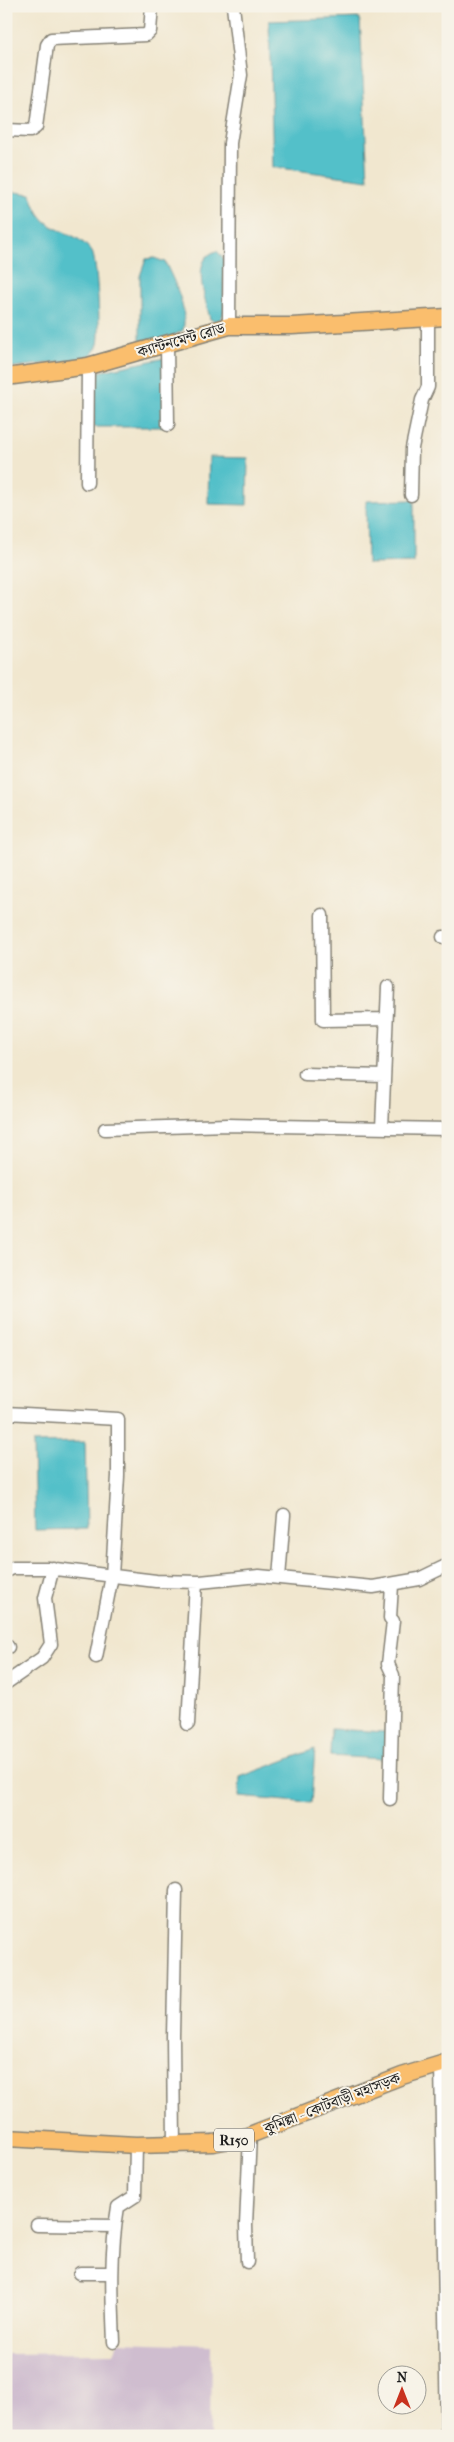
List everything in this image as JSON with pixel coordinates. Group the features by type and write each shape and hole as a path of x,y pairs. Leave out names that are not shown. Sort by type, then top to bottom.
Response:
{"main road":[{"name":"ক্যান্টনমেন্ট রোড","path":"6,377 88,366 229,326 292,326 448,317"},
{"name":"কুমিল্লা - কোটবাড়ী মহাসড়ক","path":"6,2138 174,2146 213,2143 250,2135 358,2092 444,2063"}],"street":[{"path":"6,130 30,130 36,127 47,44 51,39 146,35 150,31 152,6"},
{"path":"229,326 230,144 241,75 233,6"},
{"path":"411,495 412,448 422,400 428,387 428,318"},
{"path":"167,344 168,425"},
{"path":"87,483 88,366"},
{"path":"322,915 324,1020 386,1020"},
{"path":"382,1128 388,987"},
{"path":"304,1074 384,1076"},
{"path":"105,1128 227,1125 448,1129"},
{"path":"6,1413 118,1419 118,1476 112,1576 96,1657"},
{"path":"279,1578 284,1515"},
{"path":"6,1571 13,1568 53,1568 156,1581 196,1582 259,1576 373,1586 392,1585 419,1579 448,1566"},
{"path":"6,1683 42,1658 51,1644 45,1598 53,1568"},
{"path":"188,1724 196,1582"},
{"path":"390,1799 393,1675 388,1664 393,1621 390,1618 392,1585"},
{"path":"174,2146 172,2036 176,1890"},
{"path":"444,2063 447,2436"},
{"path":"247,2262 246,2225 250,2135"},
{"path":"114,2342 111,2273 115,2226 118,2208 135,2196 136,2145"},
{"path":"37,2225 115,2226"},
{"path":"80,2273 111,2273"}],"shaded area":[{"path":"119,2342 211,2345 210,2436 6,2436 6,2354 114,2353"}],"water":[{"path":"360,18 368,180 273,167 269,21"},
{"path":"6,191 31,194 42,218 50,225 76,237 92,252 97,282 99,338 96,348 86,359 6,368"},
{"path":"217,251 224,259 224,312 221,319 214,321 210,319 205,301 201,271 208,255"},
{"path":"154,258 165,262 169,269 182,304 184,322 183,330 173,336 148,344 140,340 140,276 146,259"},
{"path":"165,358 164,427 94,427 93,373"},
{"path":"209,457 248,458 247,505 208,504"},
{"path":"414,500 414,563 367,564 366,501"},
{"path":"85,1442 87,1529 35,1530 33,1443"},
{"path":"331,1729 386,1732 384,1759 330,1756"},
{"path":"315,1749 311,1803 239,1797 240,1777"}]}
